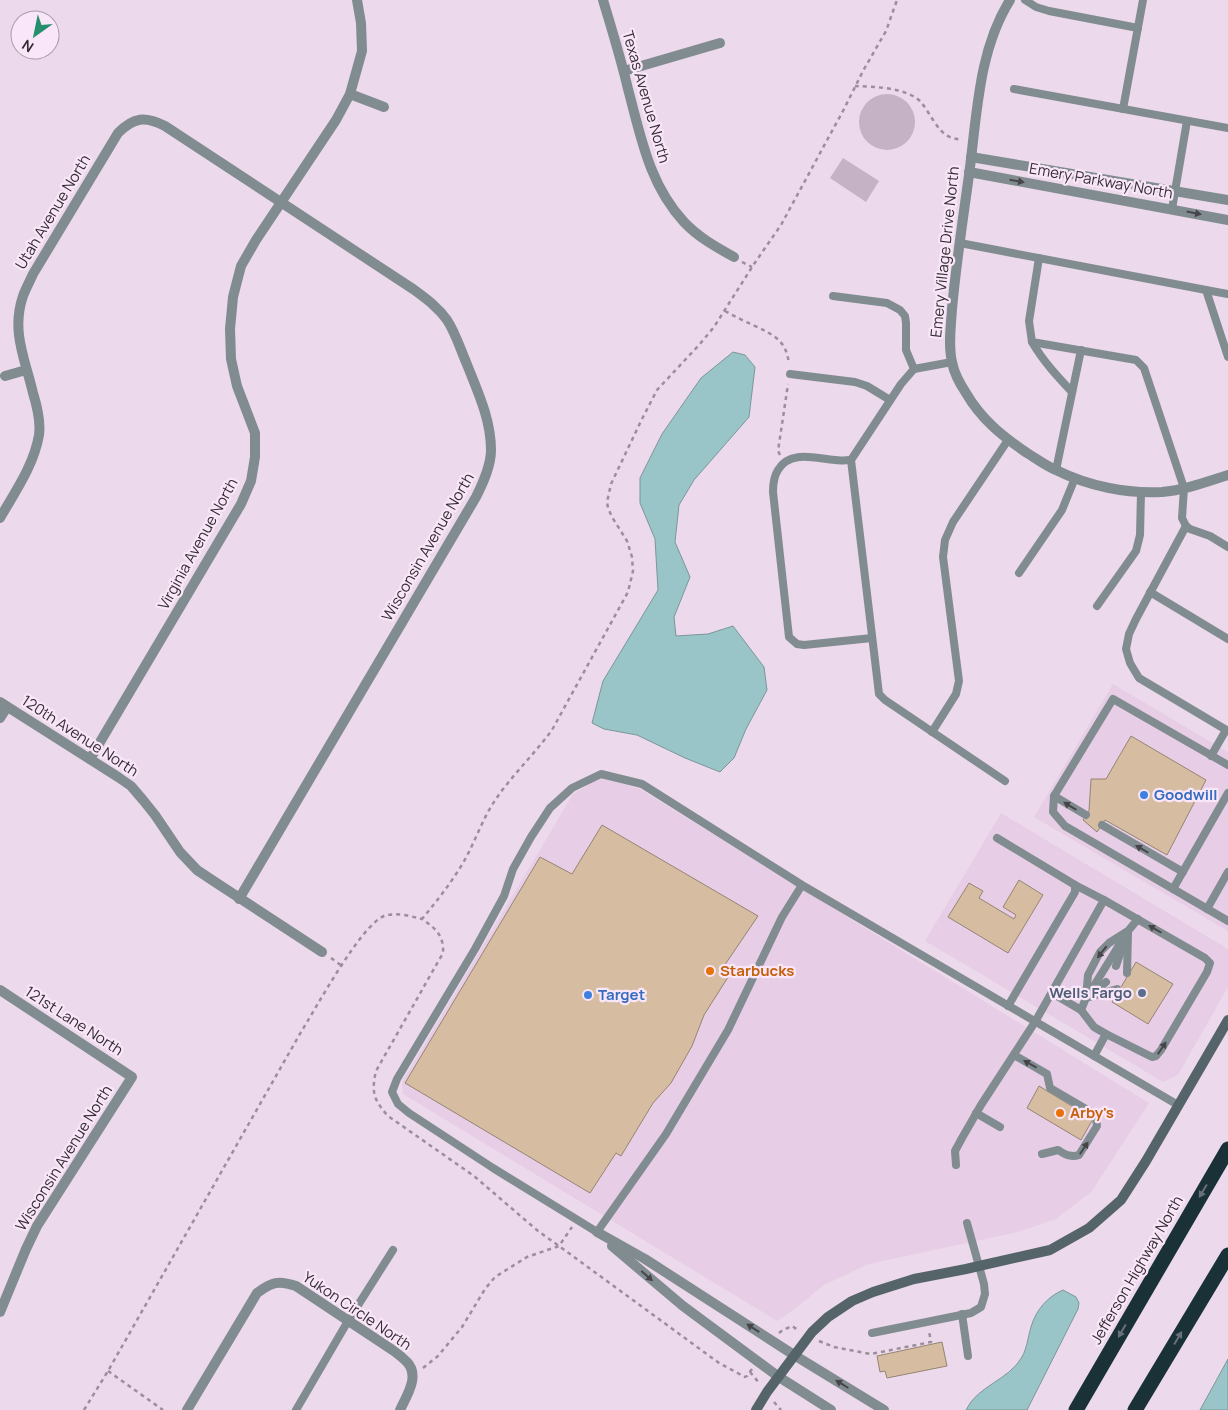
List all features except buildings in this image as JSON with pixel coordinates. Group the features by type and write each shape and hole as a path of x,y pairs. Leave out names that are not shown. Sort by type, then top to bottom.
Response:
{"highway":[{"name":"Jefferson Highway North","path":"1076,1410 1228,1149"},
{"path":"1135,1410 1228,1255"}],"street":[{"name":"Virginia Avenue North","path":"90,759 241,504 251,481 255,457 255,433 238,386 231,359 230,329 233,297 241,266 256,240 336,120 350,94 362,52 361,23 357,0"},
{"name":"Texas Avenue North","path":"604,0 654,180 670,205 684,222 712,245 734,257"},
{"name":"Emery Village Drive North","path":"1010,0 997,24 987,57 978,100 950,331 952,362 960,384 972,404 988,424 1008,440 1056,470 1075,478 1106,488 1162,492 1184,488 1228,475"},
{"path":"624,71 720,44"},
{"path":"350,94 384,107"},
{"name":"Utah Avenue North","path":"0,518 23,478 33,456 39,434 38,409 19,343 18,320 23,296 33,274 118,133 126,125 139,119 153,120 281,202"},
{"name":"Emery Parkway North","path":"971,157 1228,200"},
{"name":"Emery Parkway North","path":"969,172 1228,220"},
{"name":"Wisconsin Avenue North","path":"240,898 476,497 486,475 491,451 488,425 481,401 447,320 432,303 413,289 281,202"},
{"path":"6,376 26,370"},
{"path":"0,718 4,704"},
{"name":"120th Avenue North","path":"4,704 131,786 155,815 176,846 192,864 215,882 322,952"},
{"name":"121st Lane North","path":"0,990 132,1077"},
{"path":"756,1410 794,1355 817,1327 852,1301 914,1279 1050,1250 1089,1228 1121,1200 1146,1161 1228,1020"},
{"name":"Wisconsin Avenue North","path":"0,1312 37,1226 132,1077"},
{"path":"597,1232 645,1259 794,1355 884,1410"},
{"path":"597,1232 683,1306 779,1377 831,1410"},
{"name":"Yukon Circle North","path":"187,1410 257,1293 268,1284 284,1282 296,1286 394,1351 408,1363 413,1374 411,1385 400,1410"}],"lane":[{"path":"1025,0 1036,7 1049,11 1138,28"},
{"path":"1123,109 1143,0"},
{"path":"1014,89 1228,128"},
{"path":"1172,209 1187,120"},
{"path":"960,243 1228,294"},
{"path":"1039,258 1029,321 1032,342 1049,367 1072,392"},
{"path":"1206,290 1228,357"},
{"path":"833,296 887,303 900,310 905,316 906,350 914,369"},
{"path":"1032,342 1136,360 1144,368 1184,488 1182,518 1186,526 1210,536 1228,547"},
{"path":"1056,470 1081,350"},
{"path":"952,362 914,369 901,384 851,460 879,694 885,700 1005,781"},
{"path":"790,374 855,382 867,386 890,400"},
{"path":"932,732 956,694 959,681 943,557 945,540 953,522 1008,440"},
{"path":"851,460 802,456 790,458 778,469 774,479 773,492 789,637 797,644 804,645 872,638"},
{"path":"1020,572 1062,510 1075,478"},
{"path":"1097,606 1133,556 1139,544 1142,520 1141,492"},
{"path":"1186,526 1129,634 1126,649 1130,663 1139,678 1227,731 1211,756"},
{"path":"1150,592 1228,639"},
{"path":"1228,765 1113,699 1054,796 1053,812 1065,826 1228,921"},
{"path":"802,885 782,917 728,1030 666,1134 597,1232 409,1113 398,1104 392,1092 397,1079 475,949 504,896 513,869 550,808 572,788 601,774 642,784 802,885 1178,1105"},
{"path":"1173,889 1228,793"},
{"path":"1054,796 1086,815"},
{"path":"1102,825 1183,872"},
{"path":"996,838 1205,958 1210,963 1156,1056 1148,1056 1094,1027 1081,1010 1052,993"},
{"path":"1207,909 1228,872"},
{"path":"1008,1006 1075,892 1075,885"},
{"path":"956,1165 955,1151 976,1113 1035,1022 1104,900"},
{"path":"1081,1010 1086,998 1128,931 1138,919"},
{"path":"1128,931 1122,969 1128,931"},
{"path":"1086,998 1088,975 1100,952 1109,943 1128,931"},
{"path":"1086,998 1112,986"},
{"path":"1094,1056 1106,1034"},
{"path":"1014,1055 1047,1074 1050,1088 1091,1112 1096,1118 1097,1126 1079,1155 1068,1156 1058,1150 1042,1154"},
{"path":"976,1113 1000,1127"},
{"path":"872,1333 971,1312 981,1307 984,1299 984,1284 967,1223"},
{"path":"296,1410 348,1321 393,1250"},
{"path":"962,1314 968,1356"}],"path":[{"path":"422,919 464,862 493,804 552,730 625,599 633,571 632,557 627,542 612,517 607,502 611,484 641,420 657,390 699,345 725,311 781,225 886,31 897,0"},
{"path":"855,86 909,94 919,100 944,134 973,142"},
{"path":"725,311 773,335 786,349 790,374 778,451 784,462"},
{"path":"84,1410 296,1041 334,979 363,934 375,921 389,914 407,915 422,919 434,927 444,944 443,953 376,1071 373,1094 378,1105 388,1116 474,1176 538,1231 719,1363 745,1377 750,1372"},
{"path":"413,1374 438,1356 450,1342 495,1277 527,1257 559,1246 577,1220"},
{"path":"834,1347 871,1354 931,1342 927,1321"},
{"path":"108,1370 163,1410"}],"shaded area":[{"path":"887,94 898,96 907,102 913,111 915,122 913,133 907,142 898,148 887,150 876,148 867,142 861,133 859,122 861,111 867,102 876,96"},
{"path":"843,158 879,181 866,202 830,178"},
{"path":"733,352 745,355 755,367 749,417 694,480 679,505 675,542 690,577 674,617 676,636 708,634 733,626 764,667 767,690 746,729 734,758 720,772 637,735 604,729 592,723 603,681 658,590 655,539 640,503 640,478 662,434 701,378"},
{"path":"1113,684 1228,752 1228,931 1034,817"},
{"path":"601,777 640,789 1149,1103 1092,1191 1056,1219 1018,1232 869,1264 824,1285 777,1321 403,1094 402,1082 573,794"},
{"path":"1001,813 1228,949 1228,987 1178,1075 1163,1082 925,941"},
{"path":"1063,1290 1076,1297 1079,1303 1078,1309 1027,1410 966,1410 978,1395 1016,1365 1024,1354 1033,1321 1039,1310 1047,1300"},
{"path":"1228,1359 1228,1410 1200,1410"}],"place":[{"name":"Goodwill","path":"1144,795"},
{"name":"Starbucks","path":"710,971"},
{"name":"Wells Fargo","path":"1142,993"},
{"name":"Target","path":"588,995"},
{"name":"Arby's","path":"1060,1113"}]}
